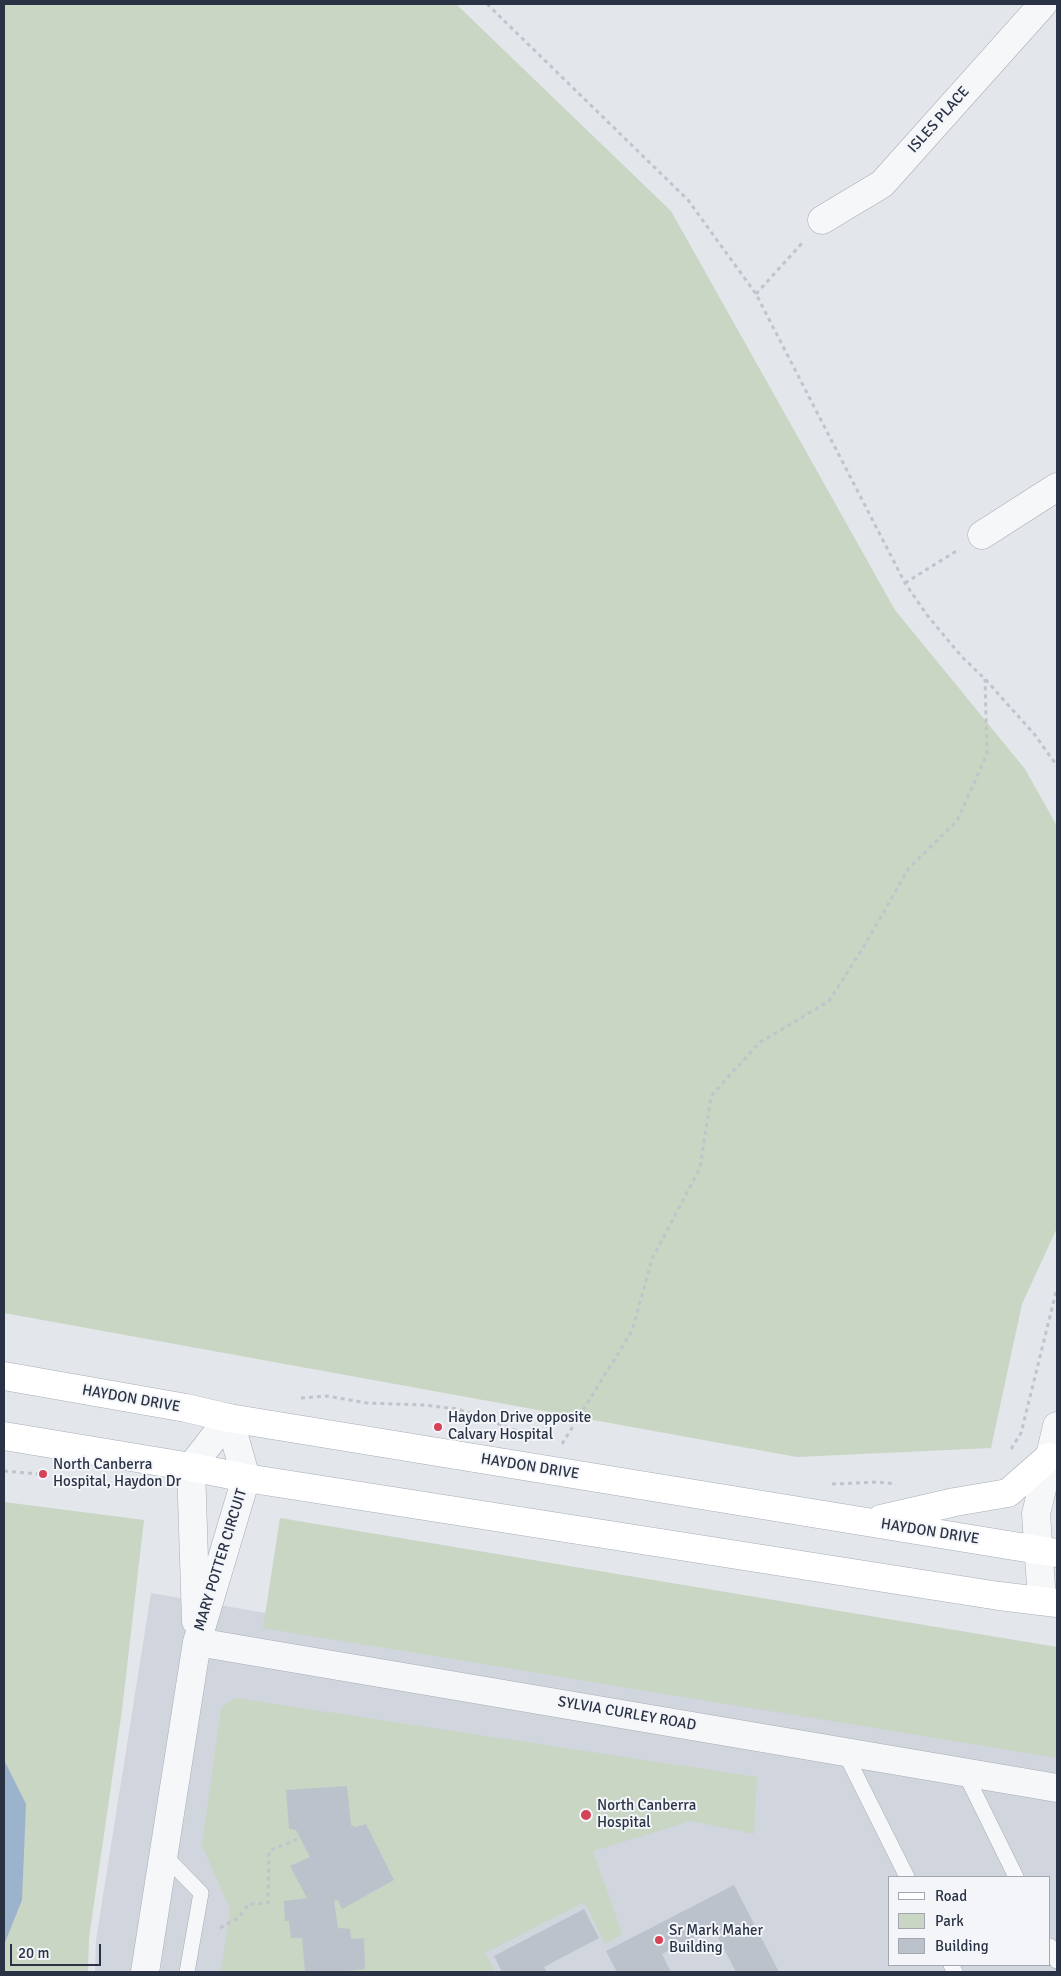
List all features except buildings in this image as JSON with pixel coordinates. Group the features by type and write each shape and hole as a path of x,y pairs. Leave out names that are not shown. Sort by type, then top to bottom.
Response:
{"main road":[{"name":"HAYDON DRIVE","path":"4,1376 229,1418 867,1522 1051,1556"},
{"path":"4,1436 246,1478 979,1593 1050,1602"},
{"path":"867,1522 955,1502 1008,1493 1050,1457"}],"street":[{"name":"ISLES PLACE","path":"822,220 882,184 1043,4"},
{"path":"982,535 1057,487"},
{"path":"191,1467 229,1418"},
{"name":"MARY POTTER CIRCUIT","path":"145,1972 162,1853 197,1642 246,1478 229,1418"},
{"path":"1050,1602 1051,1556 1036,1514 1057,1426"},
{"name":"MARY POTTER CIRCUIT","path":"191,1467 197,1642"},
{"name":"SYLVIA CURLEY ROAD","path":"197,1642 1057,1788"}],"lane":[{"path":"844,1751 906,1876"},
{"path":"964,1771 1016,1876"},
{"path":"162,1853 201,1893 188,1972"},
{"path":"1051,1948 1057,1961"}],"path":[{"path":"487,4 688,200 756,294 905,582 927,616 962,657 985,679 1035,735 1057,766"},
{"path":"491,8 494,4"},
{"path":"756,294 822,220"},
{"path":"905,582 982,535"},
{"path":"558,1451 632,1331 652,1259 700,1168 711,1096 759,1043 829,1001 863,948 909,868 957,820 986,754 985,679"},
{"path":"1010,1449 1021,1433 1057,1288"},
{"path":"298,1398 326,1396 367,1403 423,1405 458,1409 532,1436"},
{"path":"217,1929 238,1918 249,1904 268,1903 269,1851 300,1838"}],"shaded area":[{"name":"North Canberra Hospital","path":"151,1593 1057,1752 1057,1972 95,1972 96,1940"}],"green space":[{"path":"4,4 456,4 671,211 895,610 1025,769 1057,826 1057,1228 1022,1304 991,1448 797,1457 4,1313"},
{"path":"4,1502 144,1520 122,1710 89,1938 88,1972 4,1972"},
{"path":"280,1518 1057,1647 1057,1758 263,1628"},
{"path":"235,1698 757,1777 754,1834 691,1821 593,1851 622,1934 605,1944 585,1902 485,1953 495,1972 221,1972 230,1909 202,1845 221,1708"}],"water":[{"path":"4,1760 26,1804 22,1900 4,1945"}],"place":[{"name":"Haydon Drive opposite Calvary Hospital","path":"438,1427"},
{"name":"North Canberra Hospital, Haydon Dr","path":"43,1474"},
{"name":"North Canberra Hospital","path":"586,1815"},
{"name":"Sr Mark Maher Building","path":"659,1940"}]}
